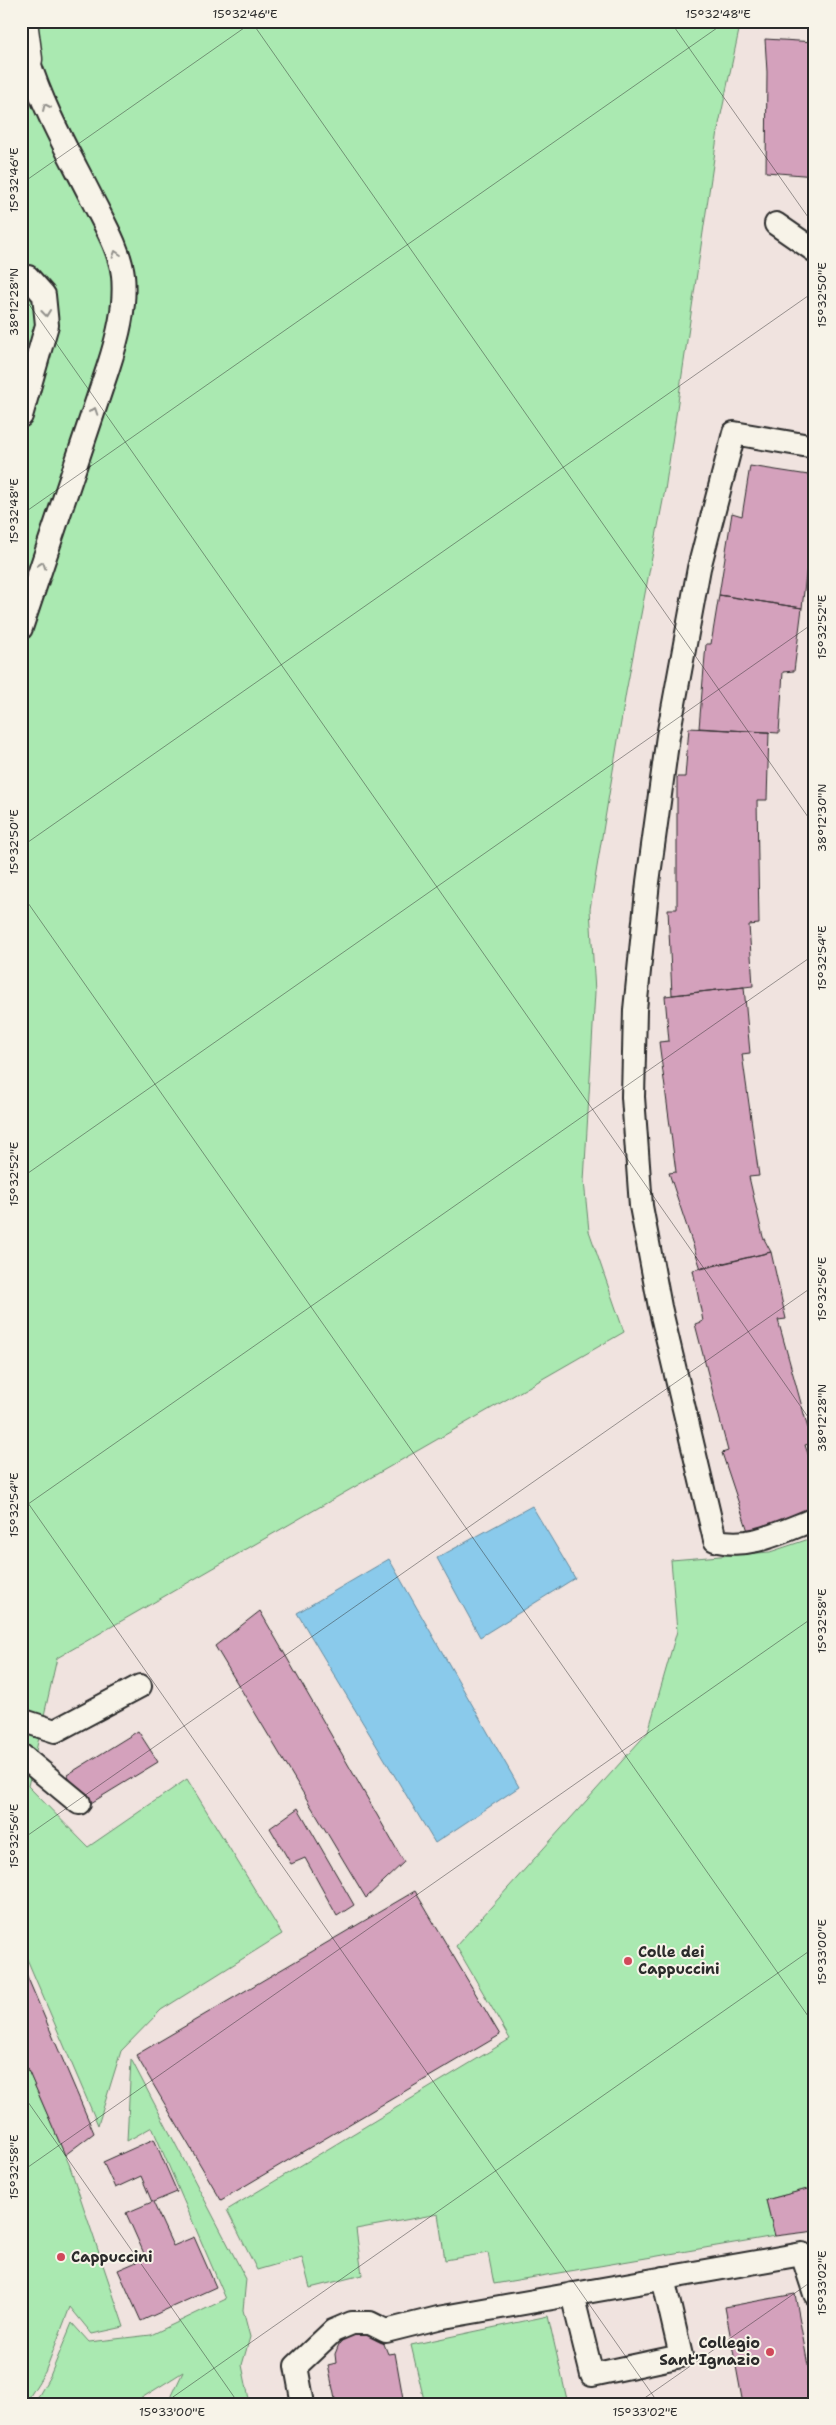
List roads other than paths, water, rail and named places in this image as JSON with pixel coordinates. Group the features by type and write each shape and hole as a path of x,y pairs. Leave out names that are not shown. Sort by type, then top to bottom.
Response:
{"highway":[{"path":"23,21 28,59"}],"lane":[{"path":"21,628 112,358 124,302 122,272 113,242 54,124 34,80 28,59"},
{"path":"776,224 815,251"},
{"path":"21,278 28,277 44,295 47,325 21,416"},
{"path":"815,446 734,433 699,568 668,736 648,882 635,1010 633,1097 641,1206 660,1307 715,1540 725,1543 748,1543 815,1519"},
{"path":"21,1720 54,1731 140,1686"},
{"path":"21,1755 79,1803"},
{"path":"303,2404 296,2366 333,2331 361,2322 370,2323 386,2331 438,2318 802,2254 815,2294"},
{"path":"572,2294 592,2375 681,2356 663,2278"}],"water":[{"path":"532,1506 575,1578 480,1637 437,1558"},
{"path":"389,1559 519,1787 435,1843 297,1613"}],"place":[{"name":"Colle dei Cappuccini","path":"628,1961"},
{"name":"Cappuccini","path":"61,2257"},
{"name":"Collegio Sant'Ignazio","path":"770,2352"}]}
